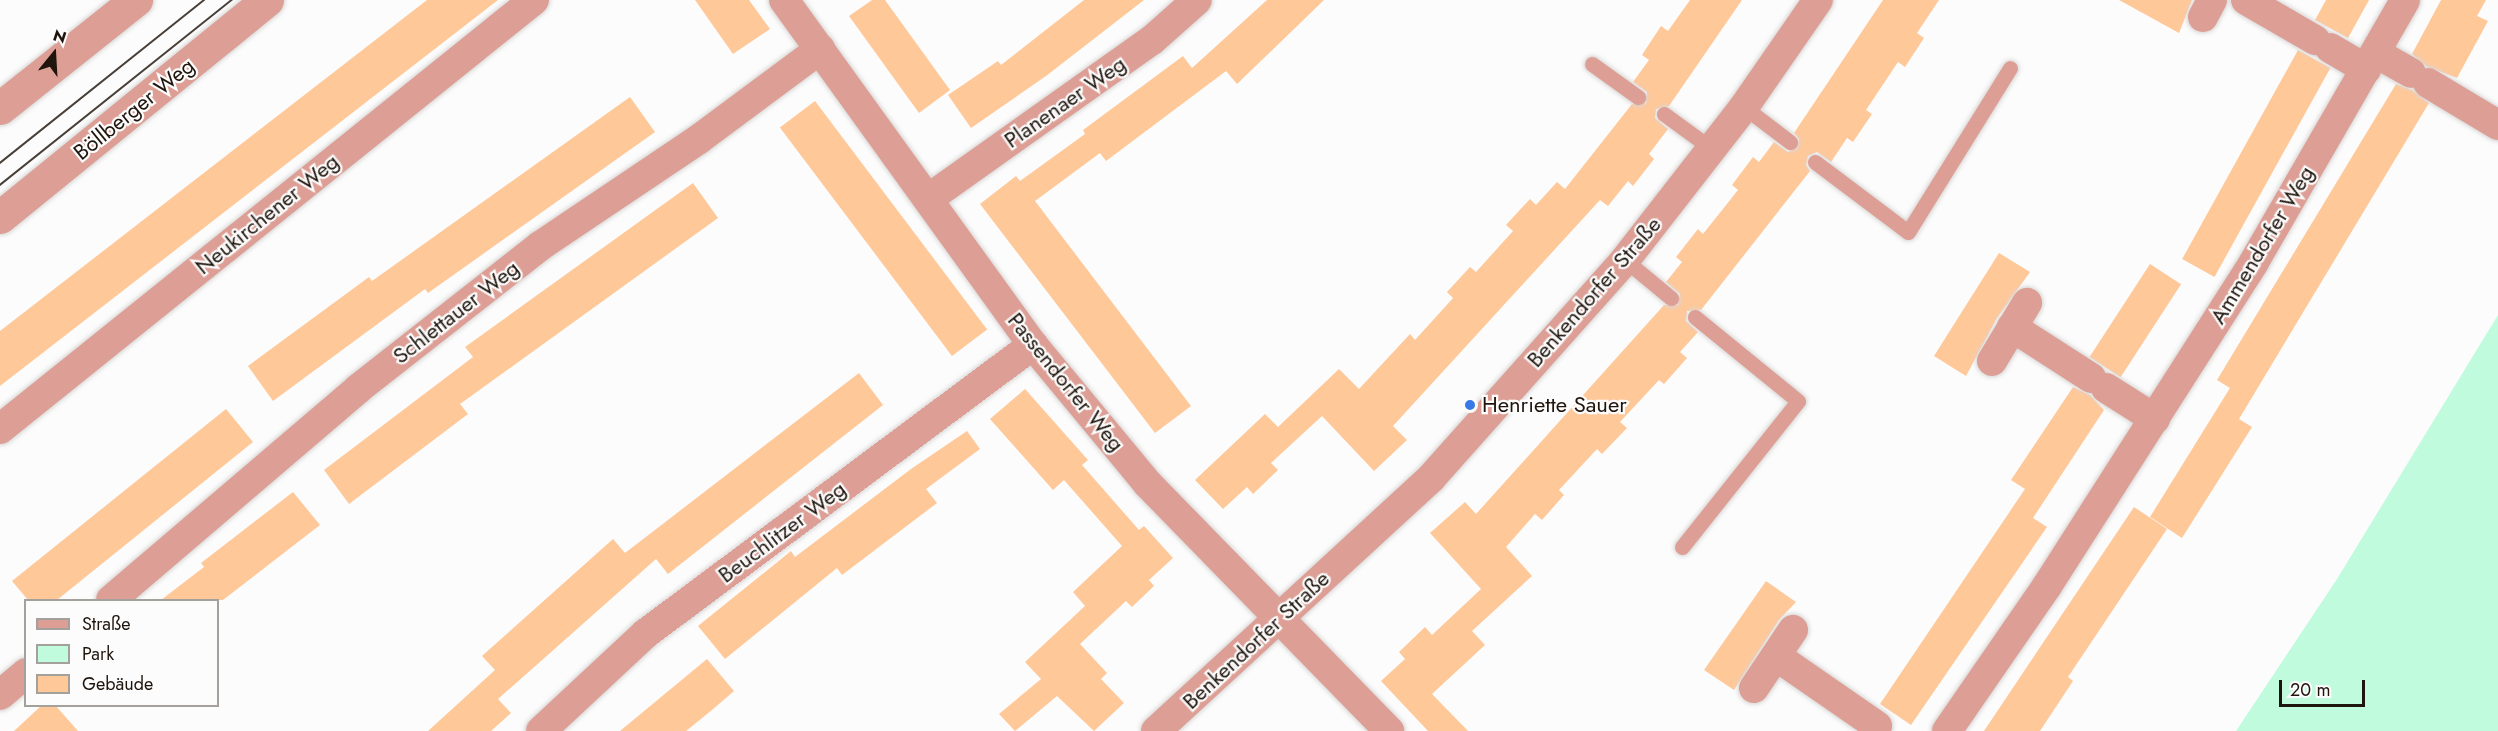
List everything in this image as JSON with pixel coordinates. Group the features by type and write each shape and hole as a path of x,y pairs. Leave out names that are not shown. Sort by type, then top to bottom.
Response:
{"street":[{"path":"0,108 136,0"},
{"name":"Böllberger Weg","path":"0,217 267,0"},
{"name":"Neukirchener Weg","path":"0,429 534,0"},
{"name":"Passendorfer Weg","path":"783,0 1033,345 1147,483 1389,731"},
{"name":"Planenaer Weg","path":"928,199 1152,40 1197,0"},
{"name":"Benkendorfer Straße","path":"1156,731 1431,478 1625,260 1744,107 1818,0"},
{"path":"2246,0 2323,44 2420,78 2494,132"},
{"name":"Ammendorfer Weg","path":"1947,731 2155,419 2254,262 2405,0"},
{"name":"Schlettauer Weg","path":"112,599 360,388 540,246 699,139 820,48"},
{"path":"1992,361 2019,315 2098,383 2155,419"},
{"name":"Beuchlitzer Weg","path":"541,731 645,634 1033,345"},
{"path":"1754,688 1793,630"},
{"path":"1776,656 1877,726"}],"lane":[{"path":"1592,64 1638,96"},
{"path":"1815,162 1908,232 2010,68"},
{"path":"1744,107 1790,142"},
{"path":"1664,114 1712,149"},
{"path":"1625,260 1671,298"},
{"path":"1682,547 1798,401 1695,317"}],"green space":[{"path":"2498,315 2498,731 2236,731 2337,579"}],"building":[{"path":"427,0 498,0 0,386 0,331"},
{"path":"695,0 749,0 770,29 733,54"},
{"path":"872,0 885,0 950,90 919,113 849,16"},
{"path":"1084,0 1144,0 1046,76 971,128 948,95 998,61 1001,65"},
{"path":"1267,0 1324,0 1237,84 1226,71 1106,161 1100,153 1035,201 1191,406 1155,433 980,204 1016,176 1020,181 1085,134 1083,130 1183,56 1192,68"},
{"path":"1690,0 1742,0 1669,106 1656,109 1655,118 1668,129 1649,154 1654,159 1633,186 1628,181 1608,206 1600,200 1393,426 1407,440 1374,471 1322,416 1271,463 1278,470 1253,494 1247,487 1223,509 1195,480 1265,414 1278,427 1339,369 1359,389 1410,334 1415,340 1453,298 1447,292 1470,267 1476,272 1513,231 1506,225 1530,199 1536,205 1557,182 1565,189 1632,104 1646,103 1647,92 1633,82 1649,60 1642,55 1661,26 1668,31"},
{"path":"1883,0 1939,0 1917,33 1924,38 1905,67 1898,62 1866,110 1872,114 1853,142 1847,138 1831,162 1817,152 1808,156 1806,165 1810,171 1701,310 1687,311 1686,321 1698,332 1680,352 1687,358 1664,384 1659,380 1620,422 1627,428 1602,454 1597,449 1559,490 1564,495 1542,520 1535,514 1506,547 1532,576 1472,631 1485,645 1432,694 1468,731 1428,731 1381,681 1405,659 1399,652 1425,627 1432,635 1481,589 1430,533 1465,502 1476,514 1664,305 1678,305 1680,294 1666,282 1682,262 1676,257 1698,229 1703,234 1738,190 1732,185 1753,157 1759,162 1774,142 1788,152 1797,148 1799,139 1794,133"},
{"path":"2119,0 2192,0 2179,33"},
{"path":"2326,0 2369,0 2348,38 2315,20"},
{"path":"2441,0 2486,0 2477,16 2488,21 2457,78 2426,66 2412,54"},
{"path":"2298,50 2330,68 2214,277 2182,259"},
{"path":"2396,84 2412,90 2429,103 2239,419 2252,427 2182,538 2150,517 2230,388 2217,380"},
{"path":"630,97 655,132 428,293 425,289 273,401 248,366 369,277 372,281"},
{"path":"815,101 987,329 952,356 780,127"},
{"path":"693,183 718,218 460,404 468,414 349,504 324,470 473,357 465,347"},
{"path":"1999,253 2030,272 1997,318 1966,376 1934,356"},
{"path":"2150,264 2181,284 2121,377 2090,357"},
{"path":"859,373 883,405 668,574 656,559 498,699 511,713 491,731 428,731 495,670 482,656 613,539 625,553"},
{"path":"2073,387 2090,395 2104,410 2033,518 2047,527 1911,725 1880,704 2025,489 2011,480"},
{"path":"1025,389 1088,460 1082,465 1139,530 1144,526 1173,558 1149,580 1154,586 1132,607 1126,601 1080,644 1107,673 1101,679 1124,703 1094,731 1057,696 1015,731 999,714 1041,679 1025,662 1085,606 1073,592 1122,546 1064,480 1053,490 990,419"},
{"path":"226,409 253,442 58,599 27,599 12,581"},
{"path":"967,431 980,449 926,489 937,503 842,575 837,568 725,659 698,626 791,551 795,557 911,469"},
{"path":"293,492 320,525 223,600 162,599 204,567 201,563"},
{"path":"2134,507 2167,529 2068,677 2073,681 2040,731 1984,731"},
{"path":"1766,581 1796,602 1779,620 1734,690 1704,670"},
{"path":"707,659 734,691 712,710 686,731 620,731"},
{"path":"40,707 57,707 78,731 14,731"}],"tram line":[{"path":"0,163 204,0"},
{"path":"0,185 232,0"}],"place":[{"name":"Henriette Sauer","path":"1470,405"}]}
